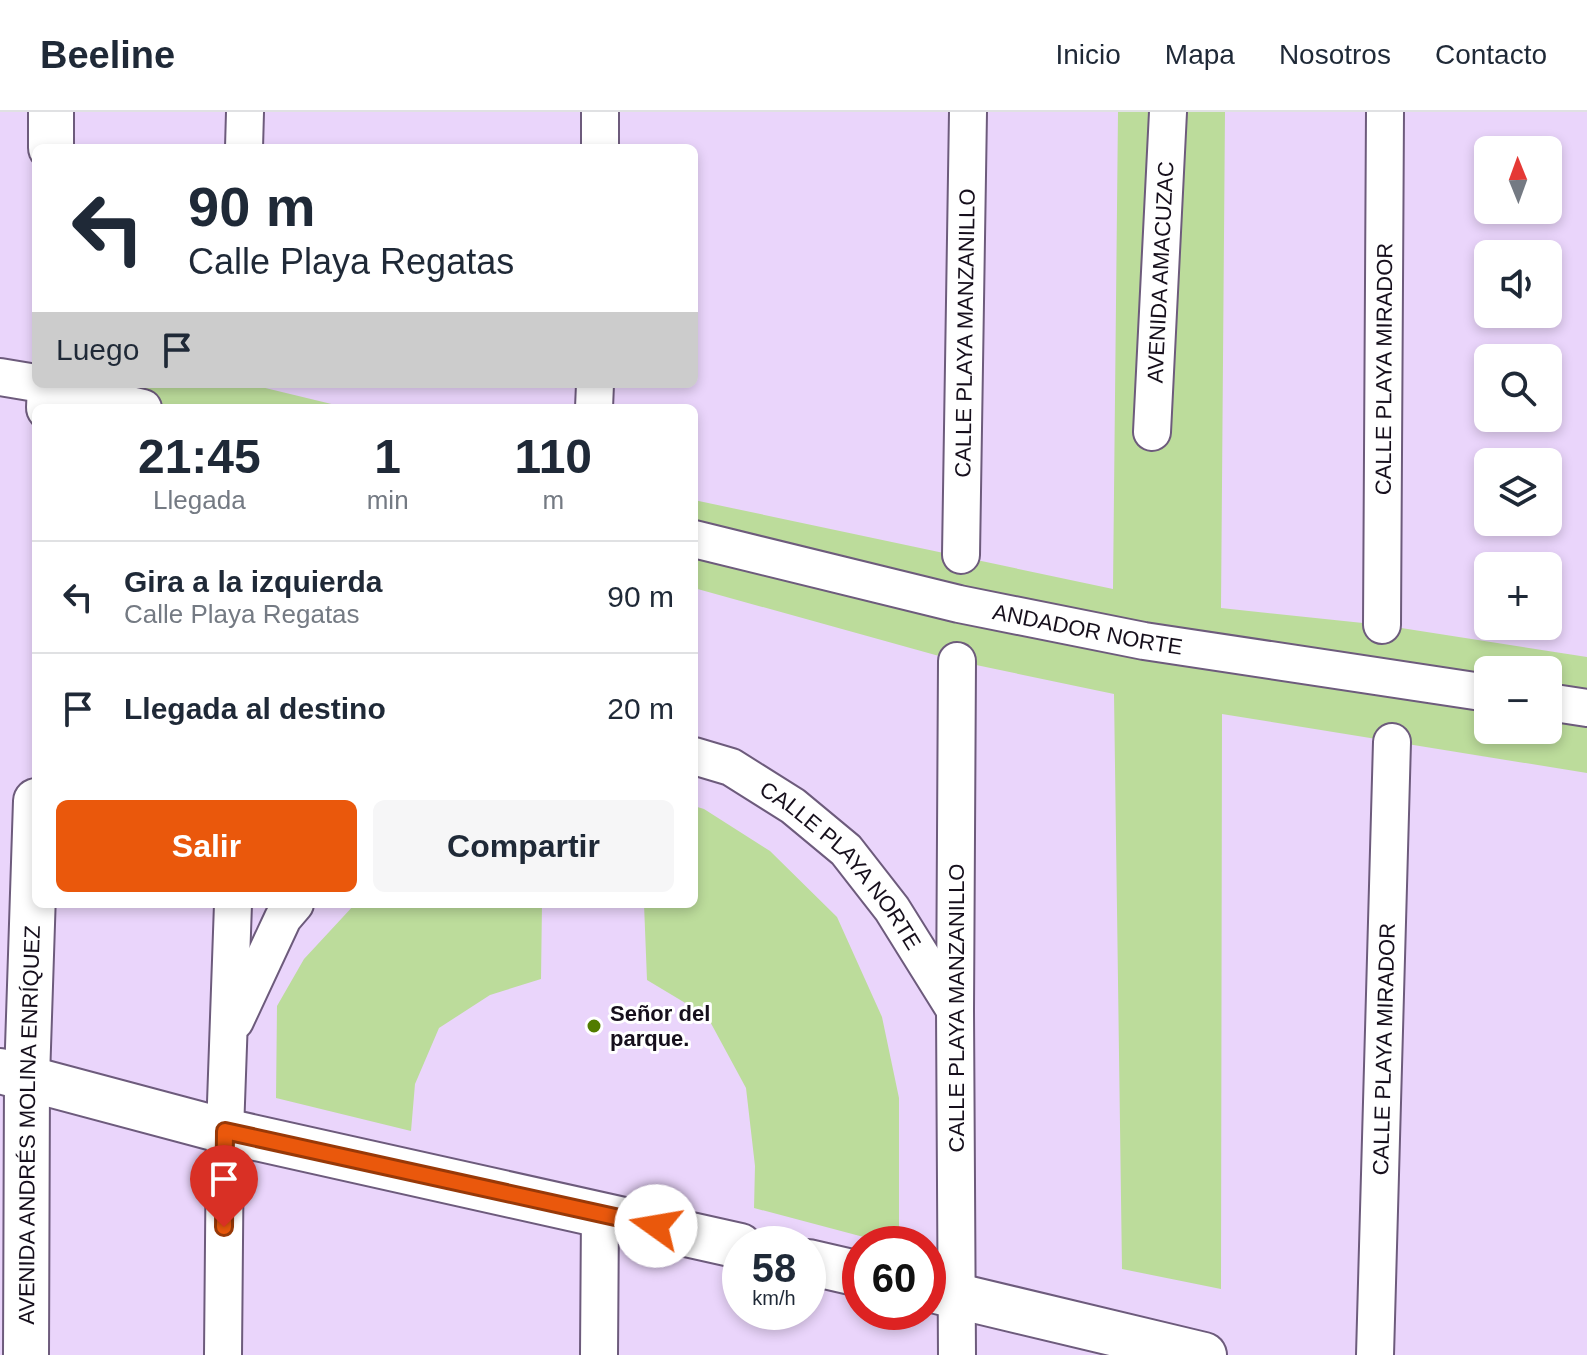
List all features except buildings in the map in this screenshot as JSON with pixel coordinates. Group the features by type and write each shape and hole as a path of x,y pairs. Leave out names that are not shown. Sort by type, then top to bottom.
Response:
{"main road":[{"path":"51,112 51,144"},
{"name":"AVENIDA ANDRÉS MOLINA ENRÍQUEZ","path":"26,1355 13,1074 32,848"},
{"path":"13,1074 225,1131 722,1242"},
{"path":"946,1294 1204,1355"}],"street":[{"path":"244,144 245,112"},
{"path":"600,112 600,144"},
{"name":"CALLE PLAYA MANZANILLO","path":"961,555 968,112"},
{"name":"AVENIDA AMACUZAC","path":"1152,432 1168,112"},
{"name":"CALLE PLAYA MIRADOR","path":"1382,625 1385,112"},
{"path":"0,377 32,386"},
{"path":"45,389 122,404"},
{"name":"ANDADOR NORTE","path":"698,540 959,604 1144,641 1474,691"},
{"name":"CALLE PLAYA MANZANILLO","path":"945,1226 955,1010 957,661"},
{"path":"1562,704 1587,708"},
{"name":"CALLE PLAYA MIRADOR","path":"1375,1355 1392,742"},
{"name":"CALLE PLAYA NORTE","path":"698,757 731,767 793,806 846,850 892,909 955,1010"},
{"path":"223,1355 225,1131 233,908"},
{"path":"229,1033 283,918 292,908"},
{"path":"599,1355 600,1213"},
{"name":"CALLE PLAYA MANZANILLO","path":"946,1310 957,1355"}],"green space":[{"path":"1118,112 1225,112 1221,608 1382,625 1587,657 1587,773 1222,714 1221,1289 1122,1269 1114,694 957,661 698,589 698,501 1113,589"},
{"path":"72,388 266,388 332,404 72,404"},
{"path":"698,807 770,851 837,917 882,1017 899,1098 899,1226 842,1226 842,1231 754,1208 755,1166 746,1088 707,1016 647,980 644,908 698,908"},
{"path":"351,908 542,908 541,979 490,995 439,1028 415,1084 411,1131 276,1098 277,1006 304,959"}],"place":[{"name":"Señor del parque.","path":"594,1026"}],"route":[{"path":"224,1227 225,1131 656,1226"}]}
